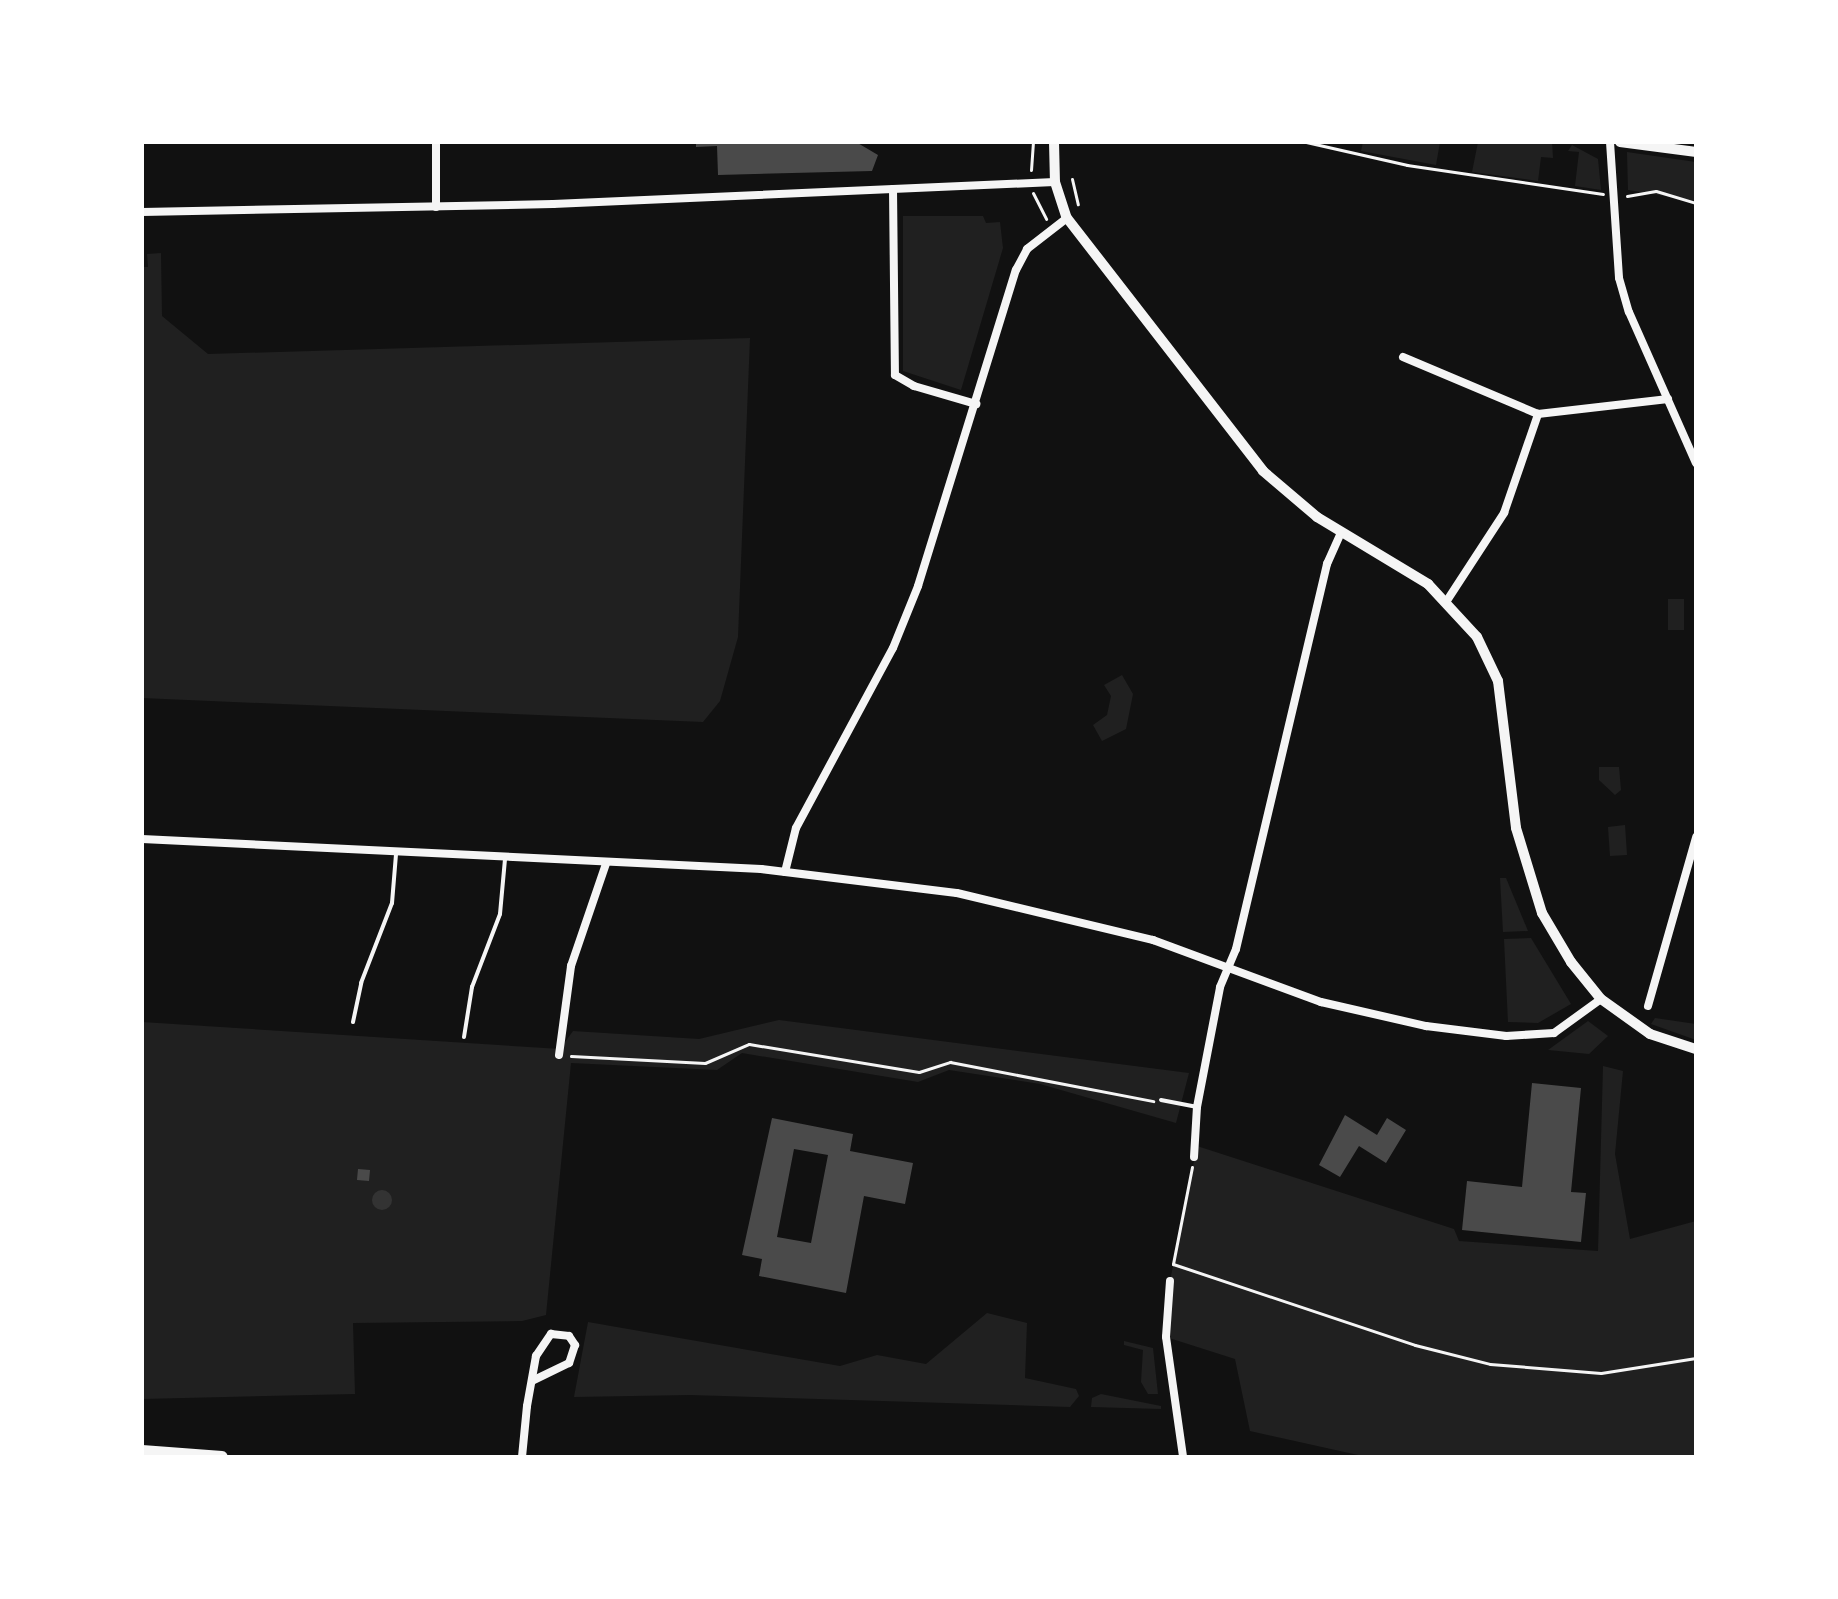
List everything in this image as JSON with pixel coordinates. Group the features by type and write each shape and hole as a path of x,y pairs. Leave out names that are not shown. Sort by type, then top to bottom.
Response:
{"main road":[{"path":"142,1451 222,1457"}],"street":[{"path":"436,142 436,207"},
{"path":"1054,142 1055,182 1067,218 1263,471 1341,532 1448,599 1477,637 1498,681 1516,828 1542,913 1571,962 1601,999 1650,1034 1696,1049"},
{"path":"1610,142 1619,278 1696,463"},
{"path":"1620,142 1696,152"},
{"path":"142,212 436,207 1055,182"},
{"path":"893,189 895,375 914,386 976,404"},
{"path":"785,872 796,828 893,648 976,404 1016,270 1027,249 1067,218"},
{"path":"1403,357 1538,414 1668,399"},
{"path":"1448,599 1504,513 1538,414"},
{"path":"1686,439 1696,440"},
{"path":"1194,1157 1197,1107 1229,966 1327,564 1341,532"},
{"path":"1648,1006 1696,837"},
{"path":"142,839 785,872 957,893 1087,921 1229,966 1321,1002 1426,1026 1506,1036 1554,1033 1601,999"},
{"path":"559,1055 571,966 606,864"},
{"path":"1170,1281 1166,1337 1183,1457"},
{"path":"522,1457 532,1381 541,1343 551,1334 569,1336 575,1345 569,1363 532,1381"}],"lane":[{"path":"353,1022 361,983 392,903 396,854"},
{"path":"464,1037 472,987 500,914 505,859"},
{"path":"1159,1101 1197,1107"}],"path":[{"path":"1033,142 1031,183 1052,229"},
{"path":"1306,142 1407,165 1612,195 1656,191 1696,203"},
{"path":"1072,179 1078,204"},
{"path":"559,1055 705,1063 749,1044 919,1072 950,1062 1159,1101"},
{"path":"1194,1157 1173,1264 1415,1345 1490,1364 1587,1373 1696,1358"}],"shaded area":[{"path":"1363,142 1440,142 1436,165 1361,151"},
{"path":"1478,142 1552,142 1553,158 1541,157 1538,181 1472,172"},
{"path":"1572,145 1598,159 1601,190 1575,186 1579,152 1568,151"},
{"path":"1627,152 1696,162 1696,201 1628,190"},
{"path":"903,216 983,216 986,223 1000,222 1003,248 961,390 903,371"},
{"path":"161,253 162,316 208,354 750,338 738,637 720,701 703,722 142,698 142,267 148,267 147,254"},
{"path":"1668,599 1684,599 1684,630 1668,630"},
{"path":"1122,675 1133,694 1126,729 1102,741 1093,725 1107,715 1111,696 1104,685"},
{"path":"1599,767 1619,767 1621,790 1615,795 1599,780"},
{"path":"1625,825 1627,855 1610,856 1608,827"},
{"path":"1500,878 1506,878 1528,931 1503,932"},
{"path":"1531,938 1571,1004 1538,1023 1508,1022 1504,939"},
{"path":"1655,1018 1696,1024 1696,1040 1651,1024"},
{"path":"779,1020 1189,1073 1176,1123 1040,1084 949,1070 918,1082 742,1053 717,1070 571,1063 546,1315 522,1321 353,1323 355,1394 142,1399 142,1022 560,1049 573,1031 699,1039"},
{"path":"1588,1021 1608,1036 1589,1054 1548,1050"},
{"path":"1603,1066 1623,1071 1615,1154 1630,1239 1696,1221 1696,1457 1367,1457 1250,1431 1235,1359 1166,1337 1170,1281 1197,1146 1454,1229 1459,1241 1598,1251"},
{"path":"382,1190 389,1193 392,1200 389,1207 382,1210 375,1207 372,1200 375,1193"},
{"path":"987,1313 1027,1323 1025,1378 1076,1389 1079,1396 1070,1407 690,1395 574,1397 588,1322 840,1366 877,1355 926,1364"},
{"path":"1124,1341 1153,1348 1158,1394 1148,1394 1141,1382 1143,1350 1124,1345"},
{"path":"1101,1394 1161,1406 1161,1409 1091,1407 1092,1398"}],"building":[{"path":"696,142 856,142 878,155 872,171 718,175 717,146 696,147"},
{"path":"1532,1083 1581,1088 1571,1192 1586,1193 1581,1242 1462,1230 1467,1181 1522,1187"},
{"path":"1345,1115 1377,1135 1387,1118 1406,1130 1386,1163 1359,1146 1340,1177 1319,1165"},
{"path":"772,1118 853,1134 850,1151 913,1163 905,1204 864,1196 846,1293 759,1276 762,1259 742,1255","holes":["794,1149 828,1155 811,1243 777,1237"]},
{"path":"358,1169 370,1170 369,1181 357,1180"}]}
